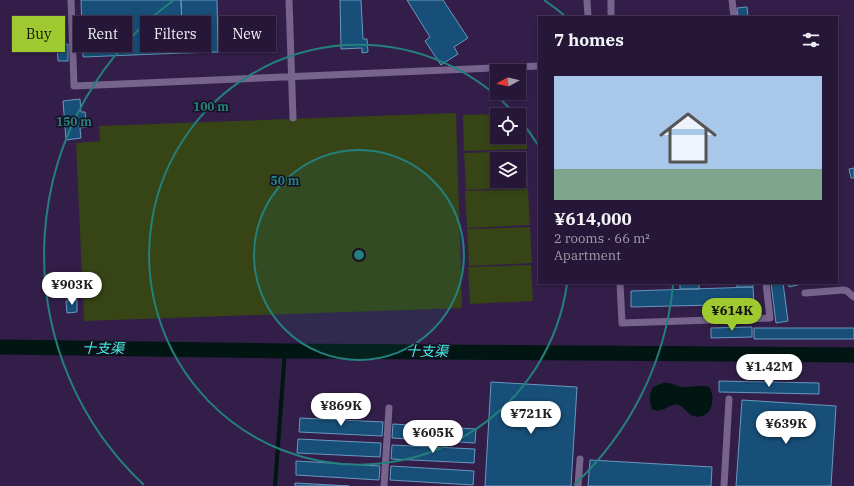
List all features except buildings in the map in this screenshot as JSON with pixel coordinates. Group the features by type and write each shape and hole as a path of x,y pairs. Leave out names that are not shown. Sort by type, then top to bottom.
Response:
{"lane":[{"path":"71,0 74,86 538,66"},
{"path":"289,0 293,118"},
{"path":"587,0 588,16"},
{"path":"611,0 611,16"},
{"path":"732,0 734,16"},
{"path":"620,284 622,323 770,318 766,284"},
{"path":"805,293 837,290 847,291 854,297"},
{"path":"724,486 729,399"},
{"path":"384,486 389,408"},
{"path":"578,486 580,458"}],"green space":[{"path":"456,113 462,308 84,321 76,143 100,141 99,126"},
{"path":"526,113 527,149 464,151 463,115 490,114 490,144 526,144"},
{"path":"527,151 528,187 526,187 526,152 496,152"},
{"path":"490,152 490,188 507,188 466,190 464,153"},
{"path":"528,189 530,225 467,228 465,191"},
{"path":"530,227 532,263 469,266 467,229"},
{"path":"531,265 533,301 470,304 468,267"}],"shaded area":[{"path":"663,383 669,383 682,387 709,387 712,397 711,408 704,415 699,417 691,415 678,405 672,405 663,410 652,409 650,398 652,389 653,387"}],"waterway":[{"name":"十支渠","path":"0,347 285,351 854,355"},
{"path":"275,486 285,351"}]}
